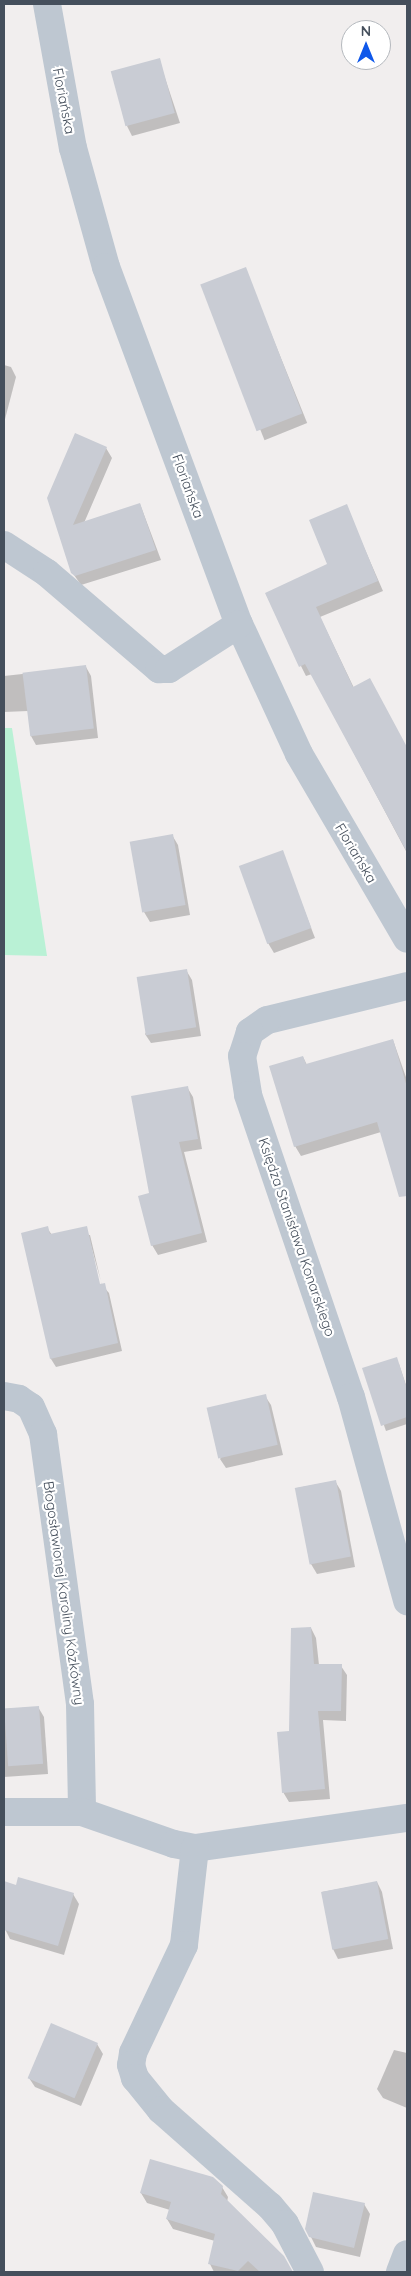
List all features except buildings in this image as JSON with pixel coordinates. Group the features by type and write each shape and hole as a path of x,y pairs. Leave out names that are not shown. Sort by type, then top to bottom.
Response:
{"street":[{"name":"Floriańska","path":"47,4 73,148 106,267 239,624 299,754 407,939"},
{"path":"4,545 47,573 159,669 169,670 239,624"},
{"name":"Księdza Stanisława Konarskiego","path":"407,986 267,1020 250,1032 242,1056 248,1095 351,1397 407,1601"},
{"name":"Błogosławionej Karoliny Kózkówny","path":"4,1396 19,1399 31,1406 43,1434 80,1704 82,1812"},
{"path":"4,1812 82,1812 174,1844 195,1848 407,1818"},
{"path":"195,1848 184,1945 133,2053 131,2065 135,2078 161,2110 270,2206 285,2224 310,2272"},
{"path":"400,2272 407,2254"}],"green space":[{"path":"4,728 12,728 47,956 4,955"}]}
